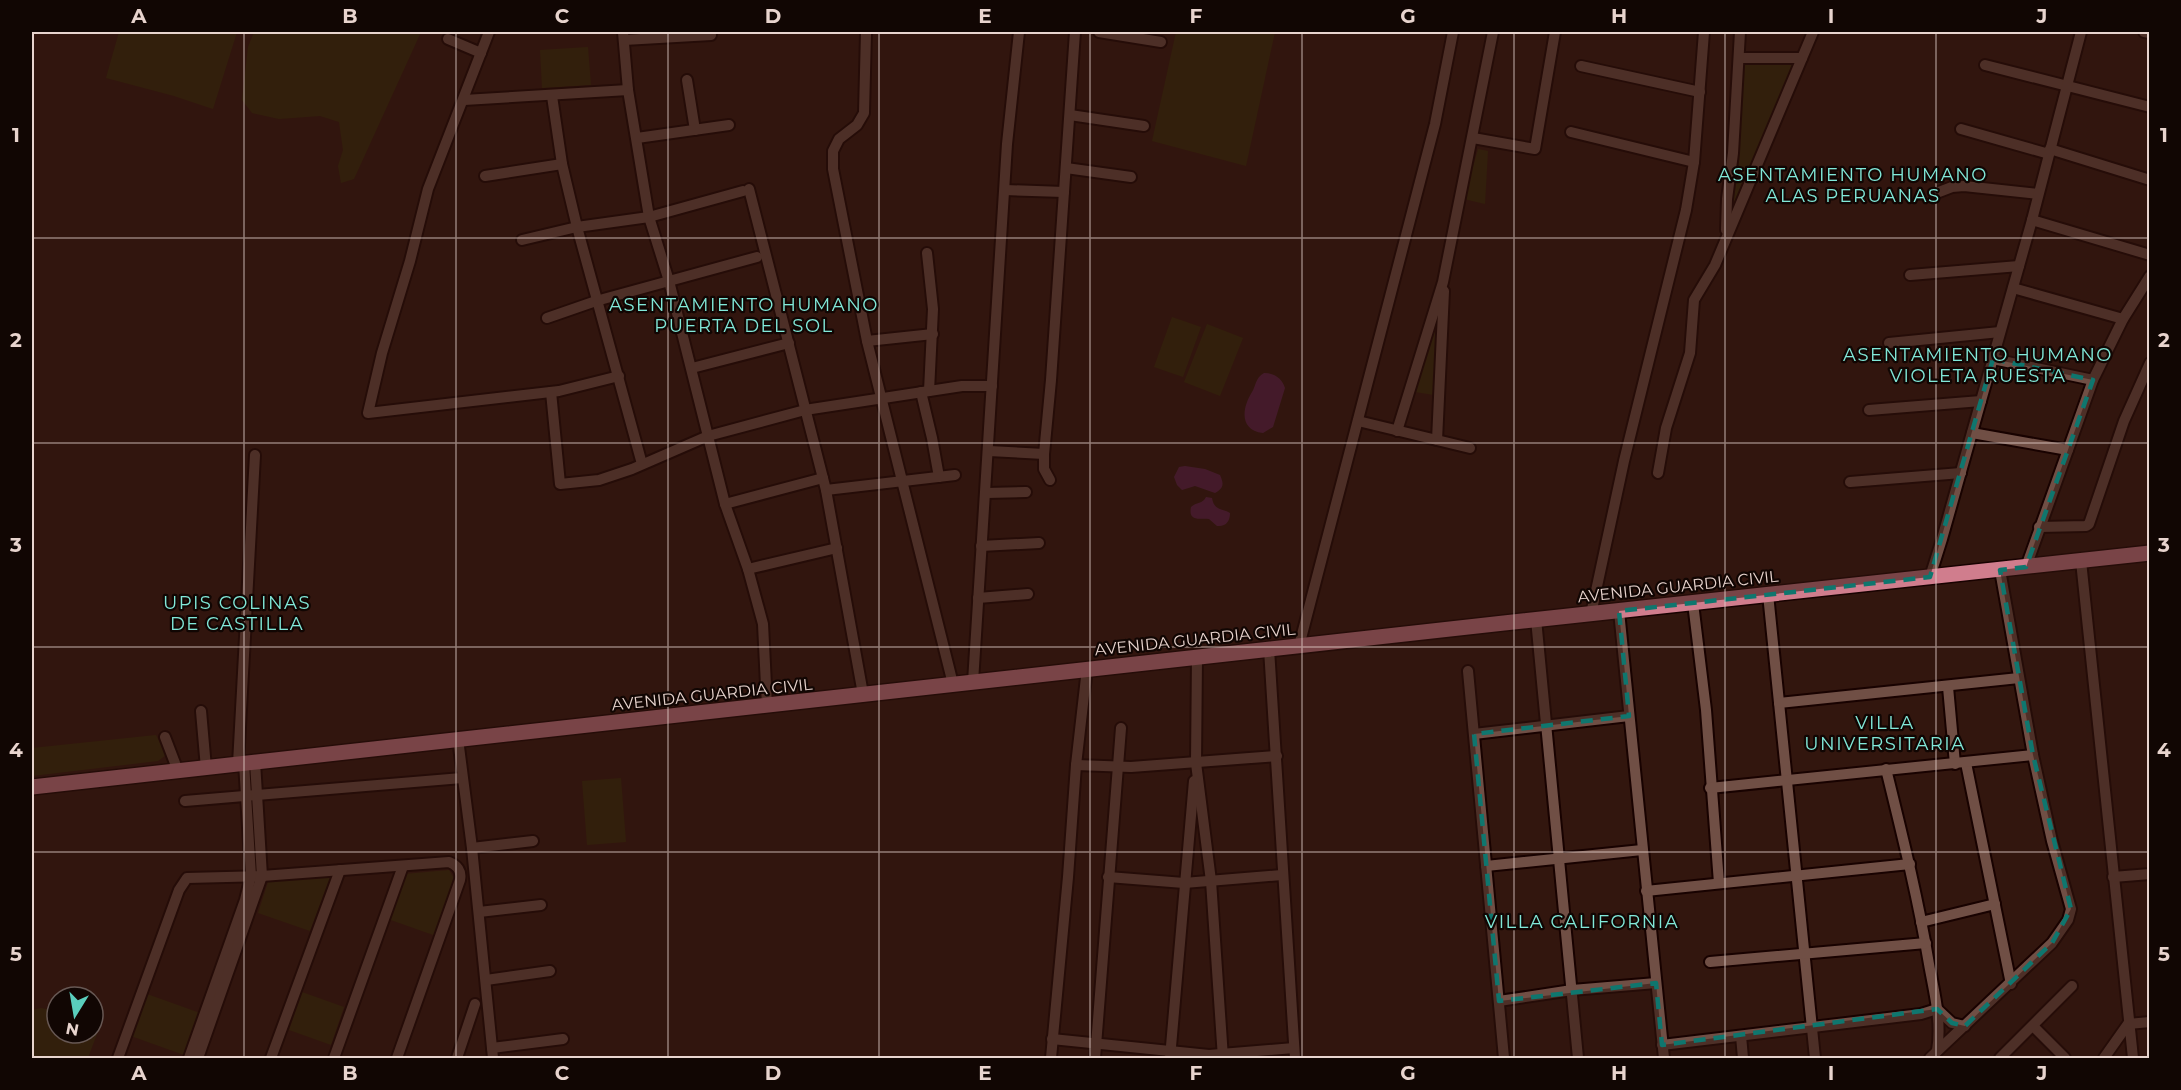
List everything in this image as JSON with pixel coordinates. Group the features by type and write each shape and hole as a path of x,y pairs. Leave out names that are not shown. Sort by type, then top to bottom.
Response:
{"highway":[{"name":"AVENIDA GUARDIA CIVIL","path":"32,787 2150,553"}],"street":[{"path":"489,32 428,189 410,261 382,352 368,413 551,392 619,376"},
{"path":"866,32 864,112 857,124 839,139 833,151 833,169 867,341 953,684"},
{"path":"973,682 1005,190 1019,32"},
{"path":"1050,480 1044,469 1044,454 1075,32"},
{"path":"1099,32 1161,42"},
{"path":"1299,646 1435,124 1453,32"},
{"path":"1397,431 1443,282 1493,32"},
{"path":"1473,138 1535,150 1555,32"},
{"path":"1591,614 1624,461 1686,210 1694,162 1704,32"},
{"path":"1727,236 1727,199 1733,153 1740,32"},
{"path":"1658,473 1666,428 1690,353 1694,300 1715,265 1813,32"},
{"path":"1930,577 2032,220 2081,32"},
{"path":"2144,32 2150,33"},
{"path":"711,35 623,35 628,90 649,217 669,281 725,504 748,569 763,624 767,706"},
{"path":"447,39 481,53"},
{"path":"1738,58 1802,58"},
{"path":"1985,65 2150,107"},
{"path":"1581,66 1700,92"},
{"path":"687,80 695,130"},
{"path":"464,100 628,90"},
{"path":"552,96 562,164 577,227 642,464"},
{"path":"1070,115 1144,126"},
{"path":"637,138 729,126"},
{"path":"1961,129 2150,180"},
{"path":"1571,132 1694,162"},
{"path":"485,176 562,164"},
{"path":"1066,168 1131,177"},
{"path":"1939,192 1952,187 1964,186 2038,194"},
{"path":"522,240 577,227 649,217 746,190 789,343 826,490 863,694"},
{"path":"1005,190 1064,192"},
{"path":"2032,220 2150,255"},
{"path":"927,253 933,309 933,334 925,392 939,477"},
{"path":"547,318 596,301 757,257"},
{"path":"1910,275 2019,266"},
{"path":"2026,567 2093,380 2123,319 2148,280"},
{"path":"1437,440 1443,282"},
{"path":"2013,288 2123,319"},
{"path":"1889,343 2000,332"},
{"path":"867,341 933,334"},
{"path":"692,368 789,343"},
{"path":"1993,359 2093,380"},
{"path":"2039,527 2086,526 2089,524 2124,421 2150,363"},
{"path":"551,392 561,484 599,480 708,436 805,410 962,386 992,386"},
{"path":"1869,410 1981,401"},
{"path":"1358,421 1470,448"},
{"path":"1972,433 2068,450"},
{"path":"989,451 1044,454"},
{"path":"198,1059 257,876 252,796 246,763 255,456"},
{"path":"1850,482 1960,473"},
{"path":"826,490 955,475"},
{"path":"725,504 823,478"},
{"path":"986,493 1026,492"},
{"path":"981,546 1039,543"},
{"path":"748,569 837,548"},
{"path":"2081,561 2133,1059"},
{"path":"1934,1055 2011,984 2061,932 2071,909 2052,841 2033,754 2000,570"},
{"path":"978,598 1028,594"},
{"path":"1768,594 1815,1059"},
{"path":"1692,603 1706,710 1710,788 1719,883"},
{"path":"1618,611 1664,1059"},
{"path":"1536,620 1578,1059"},
{"path":"1052,1039 1096,1043 1171,1055 1223,1057 1295,1053 1269,649"},
{"path":"1171,1055 1196,763 1197,657"},
{"path":"1051,1059 1076,765 1087,669"},
{"path":"1468,671 1504,1059"},
{"path":"1779,703 2019,678"},
{"path":"1948,687 1961,763 1995,904 2011,984"},
{"path":"201,711 206,768"},
{"path":"1474,734 1629,717"},
{"path":"1095,1059 1121,728"},
{"path":"165,737 178,771"},
{"path":"458,739 472,848 493,1053 563,1040"},
{"path":"1710,788 2033,754"},
{"path":"1076,765 1118,767 1277,756"},
{"path":"1196,763 1210,881 1223,1057"},
{"path":"1886,769 1910,864 1926,943 1939,1030 1934,1055"},
{"path":"185,801 462,778"},
{"path":"472,848 533,841"},
{"path":"1486,866 1642,850"},
{"path":"118,1059 183,882 187,878 257,876 449,862 458,867 461,877 397,1059"},
{"path":"1646,891 1910,864"},
{"path":"334,1059 403,866"},
{"path":"271,1059 340,870"},
{"path":"2113,877 2150,874"},
{"path":"1108,877 1184,883 1282,875"},
{"path":"189,1059 245,900 257,876"},
{"path":"1921,922 1995,904"},
{"path":"479,912 541,905"},
{"path":"1710,962 1926,943"},
{"path":"486,981 550,971"},
{"path":"1499,1001 1572,990 1656,983"},
{"path":"2000,1059 2072,986"},
{"path":"457,1059 475,1004"},
{"path":"1937,1009 1952,1023 1965,1026"},
{"path":"1662,1045 1921,1014 1937,1009"},
{"path":"2128,1024 2150,1022"},
{"path":"2104,1059 2128,1024"},
{"path":"2033,1026 2065,1059"},
{"path":"1741,1036 1743,1059"}],"highlighted area":[{"path":"1993,359 2093,380 2026,567 2000,570 2033,755 2071,909 2052,943 1965,1026 1952,1023 1937,1009 1662,1045 1656,983 1499,1001 1474,734 1629,716 1619,611 1930,577"}],"shaded area":[{"path":"119,32 237,32 213,109 106,78"},
{"path":"254,32 421,32 354,179 341,183 338,166 343,150 339,122 320,116 279,119 252,113 242,100 248,47"},
{"path":"1176,32 1275,32 1246,166 1152,141"},
{"path":"588,47 591,85 542,88 540,50"},
{"path":"1743,61 1795,61 1733,208 1730,208 1739,166"},
{"path":"1478,149 1488,151 1485,204 1464,199"},
{"path":"1440,307 1434,395 1415,392"},
{"path":"1172,317 1201,327 1183,377 1154,367"},
{"path":"1207,324 1243,338 1220,396 1184,382"},
{"path":"1264,373 1277,377 1285,388 1273,427 1263,433 1250,428 1246,423 1245,411 1257,380"},
{"path":"1179,467 1205,469 1220,475 1222,487 1215,493 1195,486 1182,490 1174,477"},
{"path":"1206,497 1212,498 1216,507 1230,513 1225,524 1217,526 1209,519 1196,518 1191,515 1191,507"},
{"path":"156,735 166,755 158,761 32,776 32,748"},
{"path":"621,778 626,842 587,845 582,781"},
{"path":"449,870 455,880 436,936 388,919 404,874"},
{"path":"331,876 310,931 258,913 269,879"},
{"path":"302,992 344,1007 331,1045 289,1030"},
{"path":"147,994 200,1013 184,1055 131,1036"},
{"path":"45,1009 45,1045 93,1045 88,1058 32,1058 32,1010"}],"district":[{"name":"ASENTAMIENTO HUMANO ALAS PERUANAS","path":"1853,186"},
{"name":"ASENTAMIENTO HUMANO PUERTA DEL SOL","path":"744,315"},
{"name":"ASENTAMIENTO HUMANO VIOLETA RUESTA","path":"1978,365"},
{"name":"UPIS COLINAS DE CASTILLA","path":"237,613"},
{"name":"VILLA UNIVERSITARIA","path":"1885,733"},
{"name":"VILLA CALIFORNIA","path":"1582,922"}]}
